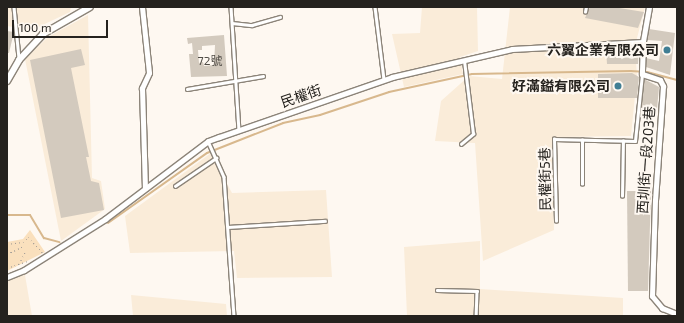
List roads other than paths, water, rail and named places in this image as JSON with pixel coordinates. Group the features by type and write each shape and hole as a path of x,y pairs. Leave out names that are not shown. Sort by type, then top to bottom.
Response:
{"street":[{"path":"7,81 19,60 43,34 90,7"},
{"path":"142,7 149,74 142,88 146,188"},
{"path":"642,74 643,42 649,7"},
{"name":"民權街","path":"7,277 24,270 105,219 208,141 384,80 512,48 643,42"},
{"name":"西圳街一段203巷","path":"642,74 660,80 663,86 654,200 652,296 662,308 677,314"}],"lane":[{"path":"14,7 19,60"},
{"path":"231,7 239,130"},
{"path":"375,7 384,80"},
{"path":"585,12 586,7"},
{"path":"231,23 252,25 280,17"},
{"path":"461,144 473,134 473,114 464,61"},
{"path":"622,196 623,141 635,141 642,74"},
{"path":"187,89 236,78 263,76"},
{"name":"民權街5巷","path":"556,221 554,139 623,141"},
{"path":"582,140 582,184"},
{"path":"208,141 224,177 229,227 234,316"},
{"path":"175,186 216,158"},
{"path":"229,227 325,221"},
{"path":"437,290 477,291 476,316"}],"waterway":[{"path":"108,223 207,153 283,123 320,115 389,92 472,74 631,71 647,72 677,80"},
{"path":"7,215 30,215 44,238 59,242"}],"place":[{"name":"六翼企業有限公司","path":"667,50"},
{"name":"好滿鎰有限公司","path":"618,86"}]}
